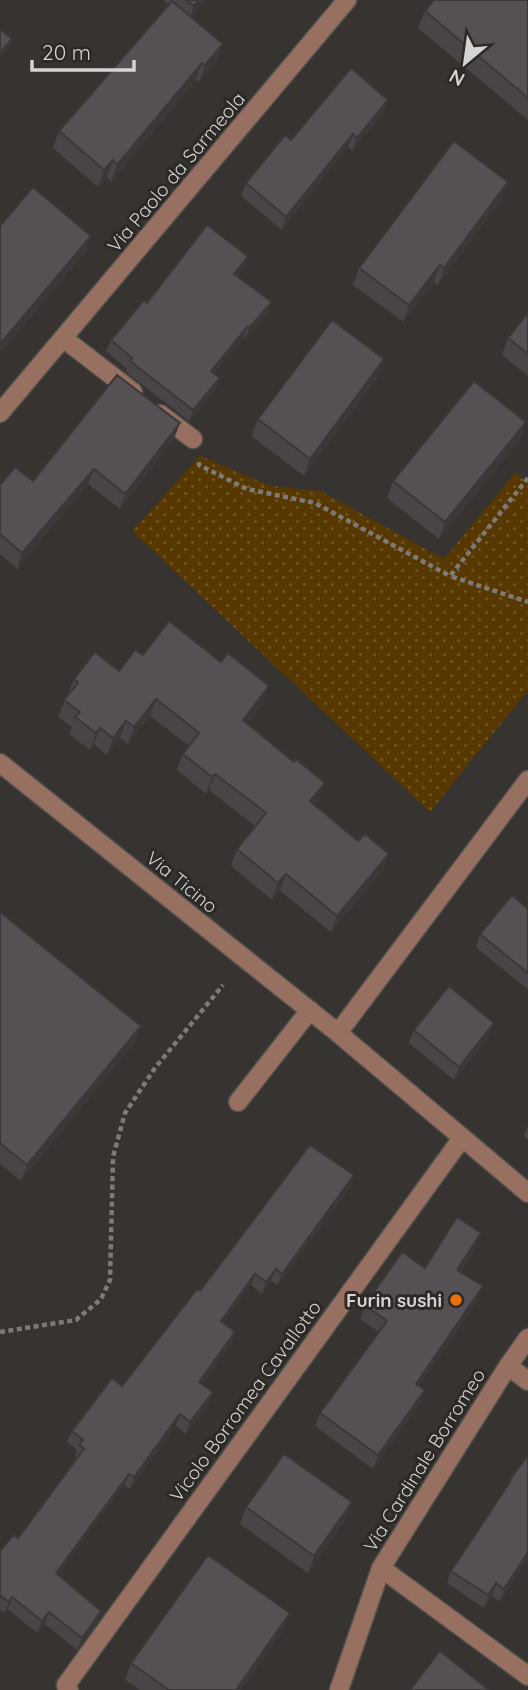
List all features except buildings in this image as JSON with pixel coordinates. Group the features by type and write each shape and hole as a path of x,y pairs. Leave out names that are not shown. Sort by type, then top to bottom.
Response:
{"street":[{"name":"Via Paolo da Sarmeola","path":"0,413 347,0"},
{"path":"63,338 193,439"},
{"name":"Via Ticino","path":"0,763 310,1010 528,1193"},
{"path":"338,1033 528,780"},
{"path":"238,1102 310,1010"},
{"name":"Vicolo Borromea Cavallotto","path":"69,1690 66,1685 462,1138"},
{"name":"Via Cardinale Borromeo","path":"340,1690 382,1568 528,1338"},
{"path":"508,1366 528,1381"},
{"path":"382,1568 528,1676"}],"path":[{"path":"193,439 199,465 247,489 315,503 450,576 528,602"},
{"path":"450,576 528,478"},
{"path":"0,1332 76,1320 101,1299 110,1280 113,1157 125,1113 155,1068 223,985"}],"shaded area":[{"path":"200,456 271,486 320,491 444,559 515,473 528,483 528,690 430,812 132,531"}],"place":[{"name":"Furin sushi","path":"456,1300"}]}
